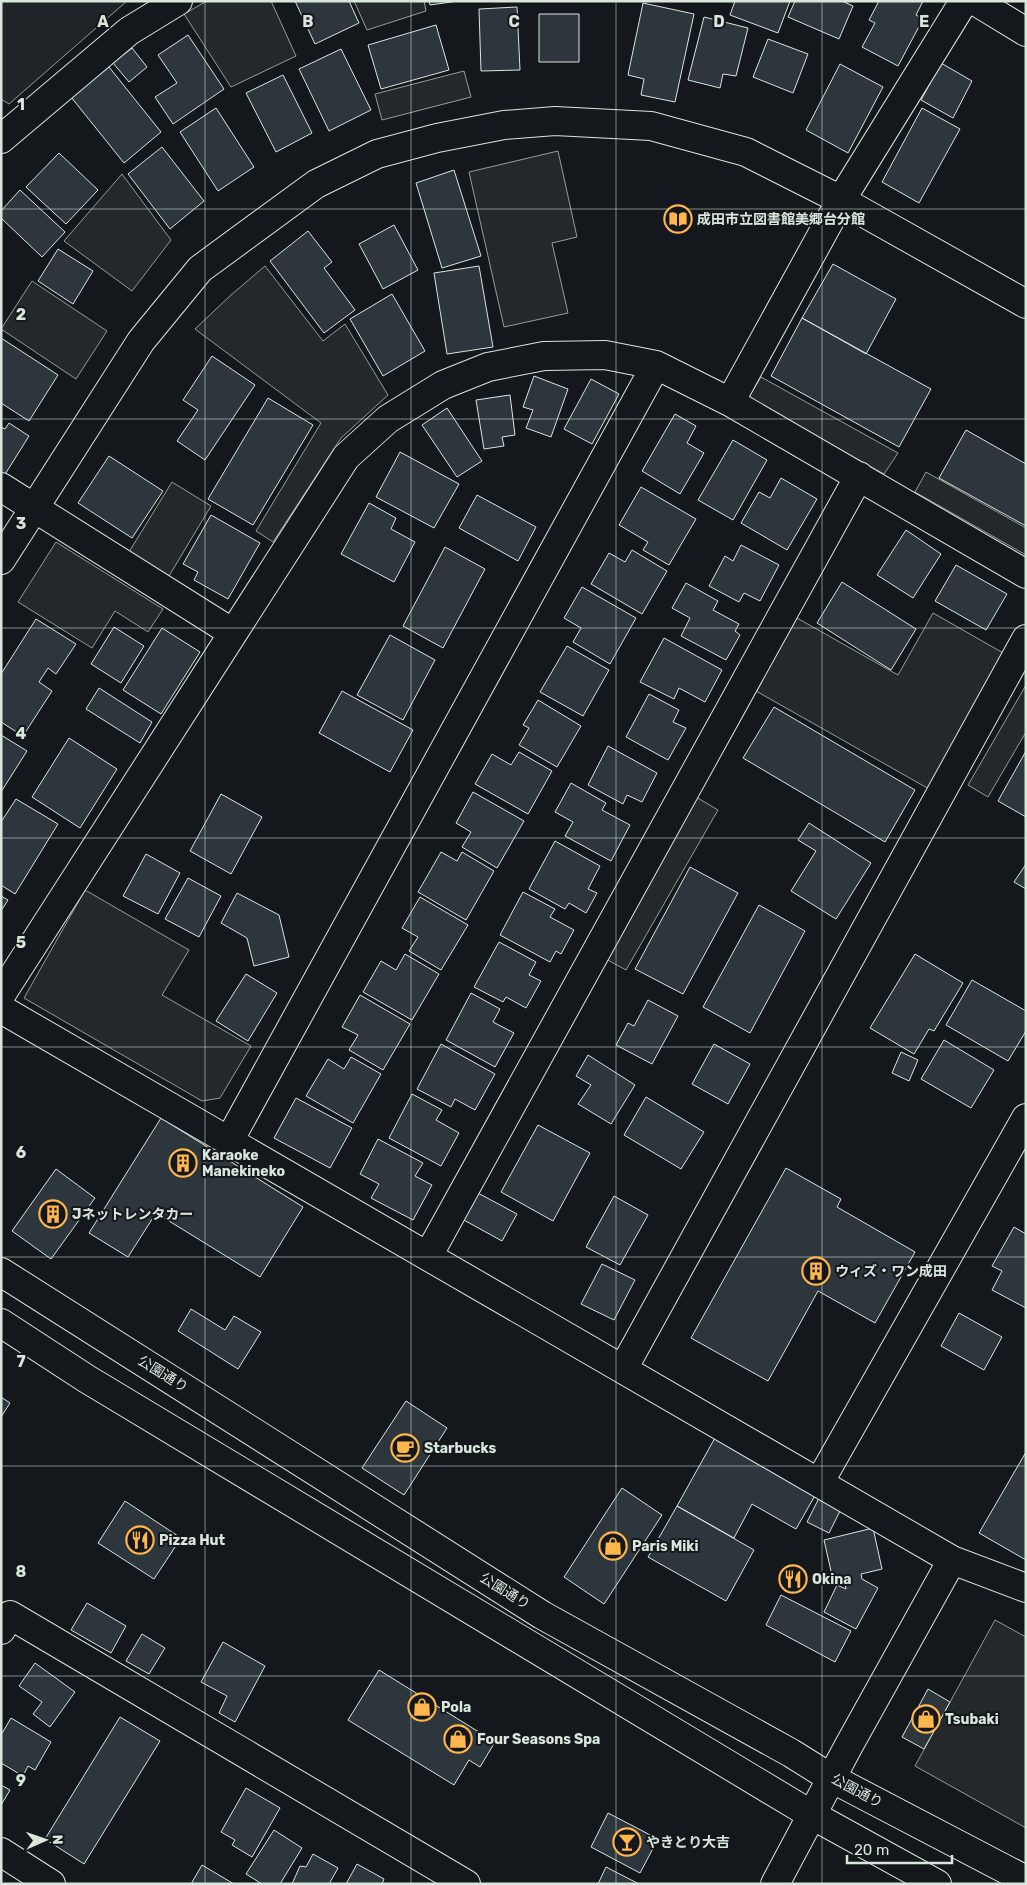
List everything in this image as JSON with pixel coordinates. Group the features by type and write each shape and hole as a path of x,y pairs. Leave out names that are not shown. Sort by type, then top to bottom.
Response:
{"street":[{"path":"6,126 129,31 178,1"},
{"path":"730,402 841,200 964,1"},
{"path":"975,1 1026,32"},
{"path":"1,560 141,341 200,269 316,184 378,154 437,138 504,125 555,121 651,126 746,152 841,200 1026,304"},
{"path":"1,995 346,457 388,419 443,385 488,367 544,356 604,355 656,366 730,402 1026,574"},
{"path":"229,1141 656,366"},
{"path":"428,1256 858,476"},
{"path":"1,487 233,633"},
{"path":"622,1369 1026,639"},
{"path":"1,1009 952,1560 1026,1588"},
{"path":"819,1483 1026,1118"},
{"name":"公園通り","path":"1,1272 542,1615 791,1753 831,1778 1026,1880"},
{"path":"1,1323 87,1379 812,1816 937,1884"},
{"path":"775,1884 831,1778 952,1560"},
{"path":"1,1630 10,1615 466,1884"},
{"path":"1,1852 51,1884"}],"shaded area":[{"path":"1,1 127,1 9,104 1,99"},
{"path":"207,1 271,1 296,56 231,87 184,14"},
{"path":"354,1 424,1 426,11 367,30"},
{"path":"464,71 471,97 382,120 375,94"},
{"path":"558,151 577,237 552,243 568,313 504,327 469,172"},
{"path":"122,174 171,240 132,291 64,241"},
{"path":"265,266 323,341 345,324 388,395 341,438 273,542 256,531 321,423 195,329"},
{"path":"32,281 107,331 76,379 1,329"},
{"path":"761,377 898,453 884,474 748,398"},
{"path":"926,472 1026,528 1026,555 915,492"},
{"path":"172,482 211,506 169,576 129,552"},
{"path":"56,542 163,609 148,632 115,611 92,648 18,602"},
{"path":"933,613 1005,654 929,789 756,691 797,618 898,675"},
{"path":"1026,685 1026,732 988,797 968,785"},
{"path":"696,797 718,810 626,970 604,958"},
{"path":"85,890 189,950 162,995 251,1046 220,1098 202,1101 24,998"},
{"path":"995,1620 1026,1637 1026,1828 915,1766"}],"building":[{"path":"295,1 349,1 359,23 315,44"},
{"path":"429,1 458,1 430,5"},
{"path":"735,1 790,1 778,33 730,15"},
{"path":"795,1 842,1 853,6 839,39 788,17"},
{"path":"879,1 923,1 916,15 923,19 898,66 862,47 875,23 869,20"},
{"path":"643,3 694,14 675,102 641,95 644,79 628,75"},
{"path":"517,7 520,70 481,71 479,9"},
{"path":"539,14 579,14 579,62 539,62"},
{"path":"704,17 748,28 736,76 723,74 720,88 688,80"},
{"path":"436,25 449,70 381,89 368,45"},
{"path":"188,35 224,89 173,124 155,97 177,83 158,55"},
{"path":"768,39 808,54 793,93 753,77"},
{"path":"132,48 147,67 129,82 113,63"},
{"path":"341,49 371,110 329,131 299,69"},
{"path":"941,63 972,81 953,118 921,100"},
{"path":"840,64 883,87 848,153 806,130"},
{"path":"109,67 161,132 124,163 71,97"},
{"path":"283,75 312,133 276,152 246,93"},
{"path":"216,108 254,167 218,191 180,132"},
{"path":"922,108 960,129 919,203 882,182"},
{"path":"162,147 204,201 170,229 128,174"},
{"path":"59,153 98,190 66,224 26,187"},
{"path":"454,170 481,256 442,268 416,183"},
{"path":"20,190 65,232 42,257 1,218 1,211"},
{"path":"394,225 418,270 383,289 359,244"},
{"path":"308,231 332,262 324,268 355,310 324,333 270,261"},
{"path":"58,249 93,271 73,304 38,281"},
{"path":"833,264 896,299 866,354 802,318"},
{"path":"479,266 493,347 447,354 434,273"},
{"path":"392,294 425,351 383,376 350,319"},
{"path":"802,318 931,389 899,447 771,376"},
{"path":"1,338 58,375 29,421 1,403"},
{"path":"212,356 255,385 205,460 177,441 198,410 183,400"},
{"path":"534,376 568,389 551,437 526,428 533,410 523,407"},
{"path":"591,379 619,394 592,444 564,429"},
{"path":"510,395 515,435 502,437 504,446 484,449 476,400"},
{"path":"268,398 313,425 253,525 208,499"},
{"path":"447,408 482,461 457,477 422,425"},
{"path":"675,414 696,426 687,443 704,453 680,494 642,471"},
{"path":"9,423 29,436 4,476 1,475 1,427 5,429"},
{"path":"966,430 1026,464 1026,526 939,478"},
{"path":"733,440 767,460 733,520 698,500"},
{"path":"400,452 459,484 434,528 376,497"},
{"path":"109,456 163,491 132,538 78,503"},
{"path":"781,478 817,499 787,550 741,523 759,492 770,498"},
{"path":"641,487 696,519 669,565 643,550 648,542 619,525"},
{"path":"477,495 536,527 518,561 459,528"},
{"path":"369,503 396,518 391,529 415,542 394,582 341,554"},
{"path":"211,515 260,543 228,599 194,580 198,572 183,564"},
{"path":"906,530 941,554 913,598 877,575"},
{"path":"741,545 779,565 760,601 744,593 739,602 709,586 725,556 733,561"},
{"path":"445,547 485,569 443,648 403,626"},
{"path":"632,550 667,571 642,614 591,584 609,553 625,562"},
{"path":"956,565 1007,594 986,630 935,601"},
{"path":"842,582 916,629 891,670 817,623"},
{"path":"686,583 718,601 713,610 739,624 735,631 740,635 726,660 681,636 690,618 672,608"},
{"path":"582,587 636,618 610,664 573,642 581,628 564,618"},
{"path":"36,619 76,644 56,674 48,668 39,682 52,691 23,736 1,722 1,674"},
{"path":"114,627 144,646 121,683 91,664"},
{"path":"162,628 200,652 161,714 123,690"},
{"path":"390,635 435,660 403,720 357,695"},
{"path":"664,638 722,670 705,702 679,688 674,699 640,682"},
{"path":"567,646 609,670 583,716 540,692"},
{"path":"99,688 152,722 140,743 86,709"},
{"path":"342,691 413,730 390,772 319,733"},
{"path":"649,694 679,710 673,722 686,728 668,760 626,737"},
{"path":"538,700 581,726 557,767 519,745 529,728 523,725"},
{"path":"774,707 915,790 885,842 743,758"},
{"path":"1,735 27,751 1,792"},
{"path":"69,738 117,769 80,828 32,797"},
{"path":"608,746 657,773 642,802 627,795 623,804 588,785"},
{"path":"1026,751 1026,817 998,801"},
{"path":"519,752 552,771 528,814 475,784 492,754 511,765"},
{"path":"571,783 606,803 602,810 630,825 611,861 565,836 573,822 555,812"},
{"path":"473,792 524,821 497,868 462,847 471,832 456,823"},
{"path":"221,794 262,817 231,874 190,851"},
{"path":"16,799 58,824 15,894 1,885 1,822"},
{"path":"809,823 871,863 836,919 791,891 816,851 798,840"},
{"path":"555,841 600,866 588,889 597,893 586,913 569,903 565,909 529,889"},
{"path":"441,852 457,861 462,852 494,871 466,920 418,892"},
{"path":"146,854 180,873 158,914 123,896"},
{"path":"1026,864 1026,889 1014,882"},
{"path":"690,867 738,893 683,994 635,969"},
{"path":"188,878 221,896 199,937 165,919"},
{"path":"523,892 555,909 550,917 574,930 561,954 556,951 550,962 500,935"},
{"path":"237,893 279,915 289,957 254,966 247,938 221,923"},
{"path":"1,896 8,900 1,911"},
{"path":"420,897 468,925 441,970 409,951 418,937 402,928"},
{"path":"759,905 805,931 750,1033 703,1007"},
{"path":"499,942 536,962 529,975 541,981 526,1008 506,997 503,1002 474,987"},
{"path":"405,954 439,974 412,1020 363,992 381,961 396,970"},
{"path":"915,954 963,983 934,1031 929,1029 914,1054 870,1028"},
{"path":"246,974 277,993 248,1041 216,1021"},
{"path":"972,980 1026,1011 1026,1031 1008,1061 946,1025"},
{"path":"471,993 500,1009 493,1022 514,1033 495,1067 446,1040"},
{"path":"360,995 410,1024 383,1070 349,1050 358,1035 342,1027"},
{"path":"648,1000 678,1016 652,1064 616,1045 628,1023 634,1026"},
{"path":"944,1040 994,1070 971,1108 921,1079"},
{"path":"441,1044 495,1074 475,1110 455,1099 451,1107 417,1089"},
{"path":"714,1044 750,1064 728,1104 692,1084"},
{"path":"901,1052 918,1060 909,1081 892,1073"},
{"path":"588,1055 635,1085 611,1124 578,1104 591,1085 576,1076"},
{"path":"351,1057 381,1074 353,1123 306,1096 328,1059 344,1069"},
{"path":"412,1094 442,1110 436,1120 459,1133 441,1166 389,1138"},
{"path":"646,1097 704,1132 681,1169 624,1135"},
{"path":"296,1098 352,1128 330,1168 274,1138"},
{"name":"Karaoke Manekineko","path":"161,1118 303,1207 260,1277 156,1213 128,1257 89,1233"},
{"path":"538,1125 590,1153 553,1221 501,1192"},
{"path":"378,1139 423,1163 415,1176 432,1185 413,1220 371,1198 379,1184 360,1174"},
{"name":"ウィズ・ワン成田","path":"786,1168 841,1199 837,1207 915,1252 875,1323 818,1291 768,1381 691,1338"},
{"name":"Jネットレンタカー","path":"56,1169 95,1198 51,1259 12,1231"},
{"path":"476,1192 517,1214 502,1241 462,1219"},
{"path":"614,1196 648,1215 620,1265 586,1247"},
{"path":"1014,1227 1026,1234 1026,1308 992,1290 1002,1271 992,1266"},
{"path":"602,1264 635,1280 614,1320 581,1304"},
{"path":"191,1309 225,1330 234,1316 261,1332 238,1369 178,1331"},
{"path":"959,1313 1002,1337 984,1370 941,1346"},
{"path":"1,1397 10,1403 1,1417"},
{"name":"Starbucks","path":"406,1401 447,1428 404,1495 362,1468"},
{"path":"716,1436 817,1492 796,1529 752,1504 734,1538 677,1506"},
{"path":"1026,1452 1026,1560 979,1533"},
{"name":"Paris Miki","path":"622,1488 662,1515 604,1604 564,1577"},
{"path":"819,1498 841,1509 829,1533 807,1522"},
{"name":"Pizza Hut","path":"125,1501 181,1538 154,1579 98,1543"},
{"path":"677,1506 754,1550 726,1601 648,1557"},
{"path":"873,1528 882,1569 861,1574 862,1579 878,1588 856,1629 824,1612 837,1585 846,1589 844,1577 833,1580 824,1540"},
{"path":"781,1595 851,1631 835,1662 766,1625"},
{"path":"87,1603 126,1626 111,1653 71,1630"},
{"path":"142,1634 165,1648 149,1674 126,1661"},
{"path":"223,1642 265,1666 235,1722 219,1713 227,1696 201,1682"},
{"path":"35,1663 75,1692 50,1727 33,1714 42,1702 19,1686"},
{"path":"379,1670 495,1742 480,1767 469,1760 454,1785 348,1720"},
{"name":"Tsubaki","path":"928,1689 950,1702 924,1749 902,1737"},
{"path":"120,1717 160,1741 84,1864 45,1839"},
{"path":"11,1718 51,1742 35,1770 28,1766 23,1776 1,1763 1,1735"},
{"path":"1,1785 10,1790 1,1805"},
{"path":"246,1788 280,1808 252,1857 232,1845 235,1840 221,1832"},
{"path":"608,1813 658,1839 640,1873 591,1847"},
{"path":"274,1830 302,1848 280,1884 262,1884 246,1874"},
{"path":"313,1854 338,1868 329,1884 292,1884 300,1866 306,1867"},
{"path":"357,1864 384,1879 382,1884 346,1884"},
{"path":"202,1865 234,1884 191,1884"},
{"path":"606,1867 639,1884 598,1884"}],"place":[{"name":"成田市立図書館美郷台分館","path":"678,219"},
{"name":"Karaoke Manekineko","path":"183,1163"},
{"name":"Jネットレンタカー","path":"53,1214"},
{"name":"ウィズ・ワン成田","path":"816,1271"},
{"name":"Starbucks","path":"405,1448"},
{"name":"Pizza Hut","path":"140,1540"},
{"name":"Paris Miki","path":"613,1546"},
{"name":"Okina","path":"793,1579"},
{"name":"Pola","path":"422,1707"},
{"name":"Tsubaki","path":"926,1719"},
{"name":"Four Seasons Spa","path":"458,1739"},
{"name":"やきとり大吉","path":"627,1842"}]}
